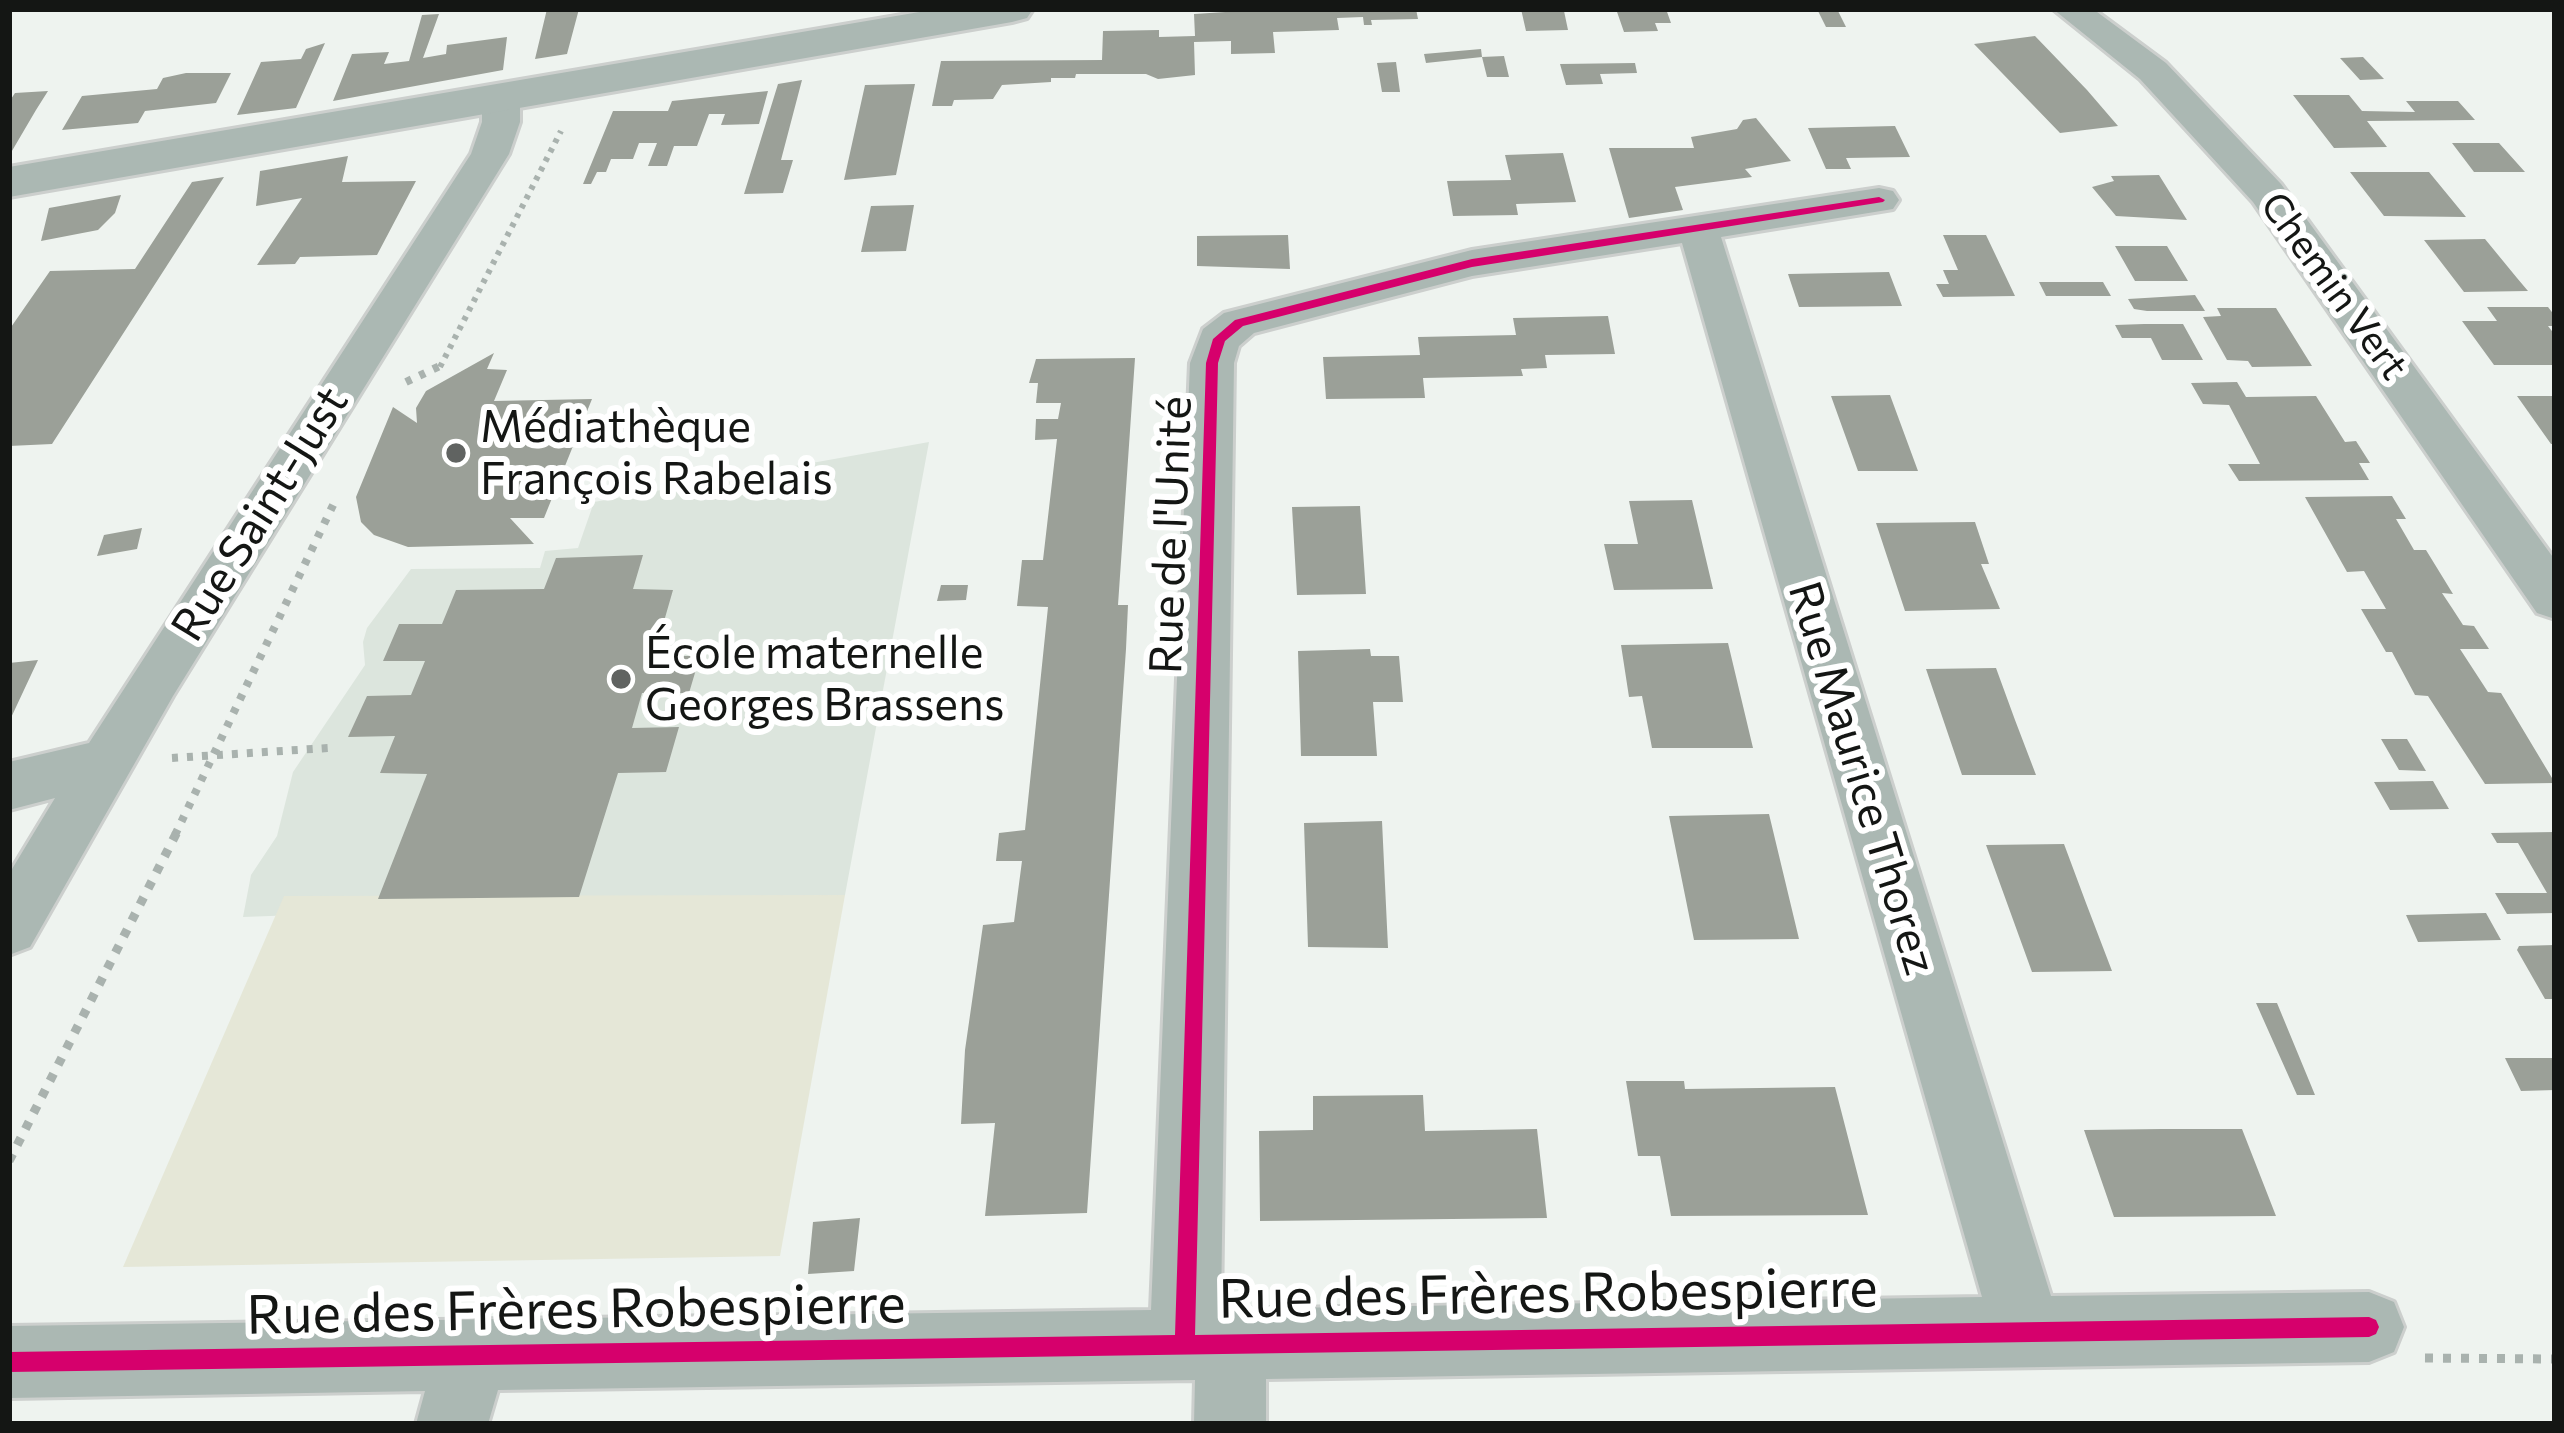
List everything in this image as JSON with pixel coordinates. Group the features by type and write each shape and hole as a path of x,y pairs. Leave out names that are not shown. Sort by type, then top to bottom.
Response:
{"street":[{"path":"9,182 501,111 1012,9"},
{"name":"Chemin Vert","path":"2071,9 2181,97 2277,205 2555,599"},
{"name":"Rue Saint-Just","path":"9,928 104,762 490,154 501,111"},
{"name":"Rue de l'Unité","path":"1230,1424 1208,1341 1212,363 1219,339 1239,322 1472,263 1879,200"},
{"name":"Rue Maurice Thorez","path":"1697,226 2026,1329"},
{"path":"9,786 104,762"},
{"name":"Rue des Frères Robespierre","path":"9,1362 2368,1327"},
{"path":"452,1424 472,1354"}],"path":[{"path":"398,385 443,365 571,111 501,111"},
{"path":"9,1161 216,755 336,500"},
{"path":"104,762 328,748"},
{"path":"2368,1327 2429,1360 2555,1359"}],"shaded area":[{"name":"École maternelle Georges Brassens","path":"929,442 845,895 243,917 251,875 277,836 293,772 365,665 367,628 411,569 540,568 545,551 578,548 594,502"}],"green space":[{"path":"845,895 780,1256 123,1267 284,896"}],"building":[{"path":"547,9 579,9 567,54 535,59"},
{"path":"1416,9 1418,19 1371,20 1372,25 1364,25 1363,17 1337,18 1339,30 1273,32 1275,53 1231,54 1231,41 1194,42 1195,75 1158,79 1146,74 1076,74 1075,78 1051,78 1051,82 1002,85 993,99 932,106 941,61 1102,60 1103,31 1159,30 1159,37 1195,36 1194,14"},
{"path":"1521,9 1564,11 1568,30 1526,31"},
{"path":"1616,9 1666,9 1671,23 1655,23 1658,31 1624,32"},
{"path":"1817,9 1837,9 1846,27 1826,27"},
{"path":"439,14 423,58 446,54 447,45 507,37 503,70 333,101 352,54 389,52 384,64 409,61 422,15"},
{"path":"2035,36 2118,126 2060,133 1974,44"},
{"path":"325,43 296,108 237,115 261,62 301,59 306,49"},
{"path":"1481,49 1482,57 1426,63 1424,54"},
{"path":"1504,56 1509,77 1487,77 1482,57"},
{"path":"2363,57 2384,79 2360,80 2340,58"},
{"path":"1396,62 1400,92 1382,92 1377,63"},
{"path":"1635,63 1637,73 1600,74 1603,84 1566,85 1560,64"},
{"path":"231,73 216,103 145,111 138,123 62,130 82,96 157,89 163,78"},
{"path":"802,80 781,160 793,160 783,193 744,194 778,84"},
{"path":"915,84 896,175 844,180 865,85"},
{"path":"48,91 9,156 9,102 15,93"},
{"path":"768,91 759,124 721,125 725,114 709,114 697,146 674,146 667,166 648,166 657,143 639,143 633,159 611,159 606,172 597,172 591,184 583,184 613,111 668,111 672,101"},
{"path":"2293,95 2349,95 2362,111 2415,112 2406,101 2458,101 2475,120 2367,121 2387,147 2334,148"},
{"path":"1756,118 1791,161 1745,169 1752,177 1675,187 1683,210 1629,218 1609,148 1694,148 1691,137 1737,129 1743,120"},
{"path":"1895,126 1910,157 1846,158 1851,169 1826,169 1808,128"},
{"path":"2452,143 2499,143 2525,172 2474,172"},
{"path":"1563,153 1576,202 1516,204 1518,215 1453,216 1447,181 1511,180 1505,155"},
{"path":"348,156 342,182 416,181 377,255 300,257 295,264 257,265 302,198 256,206 260,171"},
{"path":"2350,172 2429,172 2466,217 2384,216"},
{"path":"2159,175 2187,220 2116,216 2092,187 2114,181 2111,176"},
{"path":"224,177 52,444 9,446 9,330 50,271 135,269 192,182"},
{"path":"121,195 115,213 98,230 41,241 49,208"},
{"path":"914,205 906,251 861,252 871,206"},
{"path":"1288,235 1290,269 1197,266 1197,236"},
{"path":"1943,235 1986,235 2015,296 1943,297 1936,284 1949,284 1943,270 1958,270"},
{"path":"2485,239 2528,291 2464,292 2424,240"},
{"path":"2115,246 2167,246 2188,281 2135,281"},
{"path":"1889,272 1902,306 1799,307 1788,274"},
{"path":"2039,282 2103,282 2111,296 2046,296"},
{"path":"2195,295 2205,311 2134,309 2128,299"},
{"path":"2487,307 2548,307 2555,316 2555,326 2548,326 2555,335 2555,365 2494,365 2462,321 2497,321"},
{"path":"2217,308 2276,308 2312,366 2252,367 2248,361 2227,360 2203,317 2221,316"},
{"path":"1608,316 1615,354 1545,355 1547,368 1521,369 1523,376 1423,378 1425,398 1326,399 1323,357 1420,355 1418,337 1516,335 1513,318"},
{"path":"2183,324 2203,360 2162,360 2151,338 2122,338 2115,325"},
{"path":"494,353 487,369 507,370 494,401 592,399 544,518 510,518 534,544 408,547 374,535 361,522 356,497 393,407 417,423 416,408 426,391"},
{"path":"1135,358 1118,605 1128,605 1126,649 1087,1213 985,1216 995,1123 961,1124 965,1050 983,925 1014,922 1022,861 996,861 999,833 1025,830 1048,607 1017,606 1022,560 1043,560 1057,439 1035,440 1036,419 1058,419 1061,403 1036,403 1038,383 1029,383 1036,359"},
{"path":"2237,382 2246,397 2316,396 2345,442 2356,441 2370,463 2359,463 2369,480 2239,481 2228,464 2260,464 2229,405 2203,404 2191,383"},
{"path":"1890,395 1918,471 1858,471 1831,396"},
{"path":"2517,396 2555,396 2555,444 2551,444"},
{"path":"2392,496 2406,519 2396,519 2414,550 2426,550 2453,594 2442,593 2463,625 2474,626 2489,649 2460,649 2488,692 2501,693 2555,783 2485,784 2428,696 2415,695 2392,652 2386,652 2361,609 2386,609 2364,571 2347,572 2305,497"},
{"path":"1692,500 1713,589 1614,590 1604,544 1638,544 1629,501"},
{"path":"1360,506 1366,594 1297,595 1292,507"},
{"path":"1975,522 1989,564 1981,564 2000,609 1905,611 1876,523"},
{"path":"142,528 137,549 97,556 104,535"},
{"path":"643,555 633,589 673,590 654,656 700,656 689,693 642,693 632,728 679,727 666,772 618,773 579,897 378,899 427,774 380,773 395,736 348,737 367,696 411,695 425,661 383,661 399,624 442,624 456,590 544,589 556,558"},
{"path":"941,585 968,585 966,600 937,601"},
{"path":"1728,643 1753,748 1652,748 1642,696 1629,697 1621,645"},
{"path":"1370,649 1371,656 1399,656 1403,702 1373,702 1377,756 1301,756 1298,651"},
{"path":"38,660 9,722 9,663"},
{"path":"1996,668 2036,775 1962,775 1926,669"},
{"path":"2381,739 2407,739 2426,771 2399,770"},
{"path":"2433,781 2449,809 2390,810 2374,782"},
{"path":"1769,814 1799,939 1694,940 1669,816"},
{"path":"1382,821 1388,948 1308,947 1304,823"},
{"path":"2555,832 2555,913 2507,914 2495,893 2547,893 2518,843 2497,843 2491,833"},
{"path":"2064,844 2112,971 2032,972 1986,845"},
{"path":"2486,913 2501,940 2418,942 2406,915"},
{"path":"2555,945 2555,999 2545,999 2517,950 2519,946"},
{"path":"2256,1003 2277,1003 2315,1095 2297,1095"},
{"path":"2505,1058 2555,1058 2555,1090 2521,1091"},
{"path":"1626,1081 1684,1081 1685,1089 1835,1087 1868,1215 1671,1216 1660,1156 1638,1156"},
{"path":"1423,1095 1425,1131 1537,1129 1547,1218 1260,1221 1259,1131 1313,1130 1313,1096"},
{"path":"2242,1129 2276,1216 2114,1217 2084,1130"},
{"path":"860,1218 854,1271 808,1274 813,1222"}],"cycle path":[{"path":"1185,1342 1212,363 1219,339 1239,323 1472,263 1879,200"},
{"path":"9,1362 2369,1327"}],"place":[{"name":"Médiathèque François Rabelais","path":"456,453"},
{"name":"École maternelle Georges Brassens","path":"621,679"}]}
